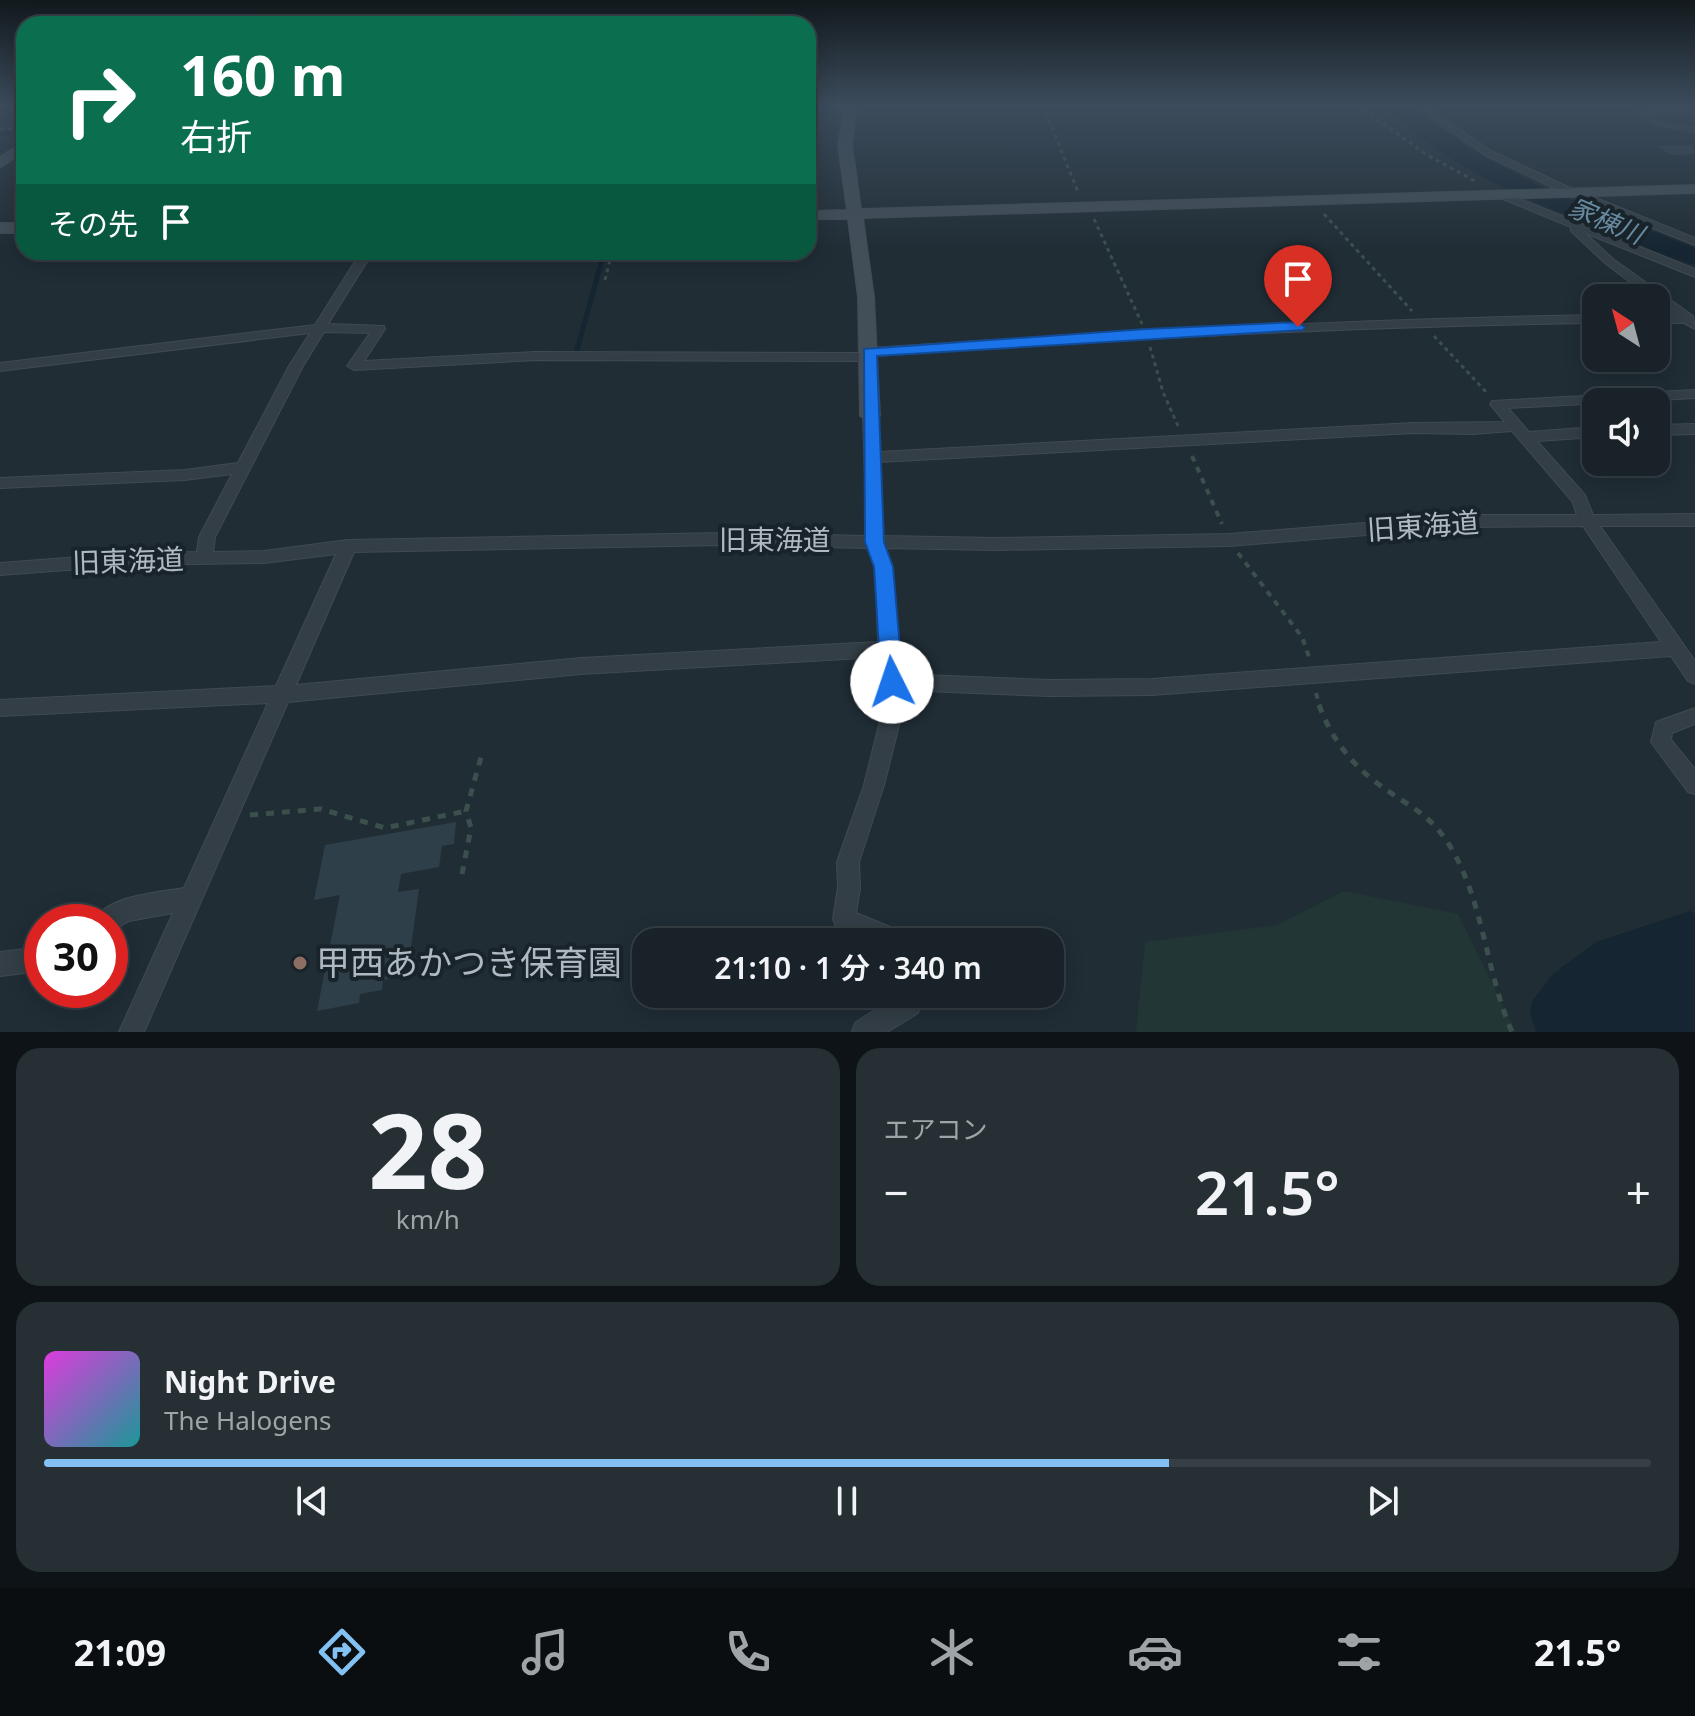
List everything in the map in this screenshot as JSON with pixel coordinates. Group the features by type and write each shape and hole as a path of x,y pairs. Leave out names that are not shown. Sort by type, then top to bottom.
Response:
{"street":[{"path":"846,153 856,214 870,355 875,542 884,567 892,682 891,717 874,785 848,862 844,919 866,928"},
{"path":"1489,153 1571,193 1695,242"},
{"path":"816,215 1695,189"},
{"path":"1506,195 1695,273"},
{"path":"1568,223 1609,261 1692,321"},
{"path":"204,559 207,537 296,366 362,260"},
{"path":"2,369 320,328 379,329 354,366 535,356 870,355 1146,333 1420,321 1582,319"},
{"path":"1670,320 1692,321"},
{"path":"1497,404 1695,394"},
{"path":"1497,404 1579,499 1588,521 1695,676"},
{"path":"871,457 1413,428 1582,432"},
{"path":"1670,430 1695,429"},
{"path":"0,483 185,475 243,467"},
{"name":"旧東海道","path":"0,569 134,559 264,557 348,546 724,539 995,544 1229,540 1465,521 1695,520"},
{"path":"131,1032 348,546"},
{"path":"892,682 1050,688 1152,687 1675,648"},
{"path":"0,708 283,694 581,666 889,649"},
{"path":"1695,716 1663,728 1661,742 1695,785"},
{"path":"128,909 192,898"},
{"path":"0,964 24,961"},
{"path":"864,1032 903,1008"}],"path":[{"path":"1062,153 1082,204 1090,209 1146,333 1163,392 1229,540 1302,637 1321,710 1339,747 1376,783 1436,824 1455,855 1474,905 1484,948 1512,1032"},
{"path":"1424,153 1506,195"},
{"path":"1312,201 1497,404"},
{"path":"605,280 610,260"},
{"path":"462,874 471,828 466,811 483,750"},
{"path":"228,817 321,809 385,828 466,811"}],"green space":[{"path":"1344,891 1458,914 1516,1032 1136,1032 1145,942 1277,925"}],"water":[{"path":"1690,911 1695,914 1695,1032 1536,1032 1530,1013 1532,1001 1554,973 1596,942"}],"building":[{"path":"456,822 454,844 442,846 439,867 401,874 398,892 419,889 407,976 383,980 382,990 360,994 359,1003 317,1011 340,895 314,900 325,845"}],"waterway":[{"name":"家棟川","path":"1460,153 1539,195 1695,257"},
{"path":"577,350 602,260"}],"place":[{"name":"甲西あかつき保育園","path":"300,963"}],"route":[{"path":"892,682 884,567 875,542 870,352 1146,333 1298,327"}]}
